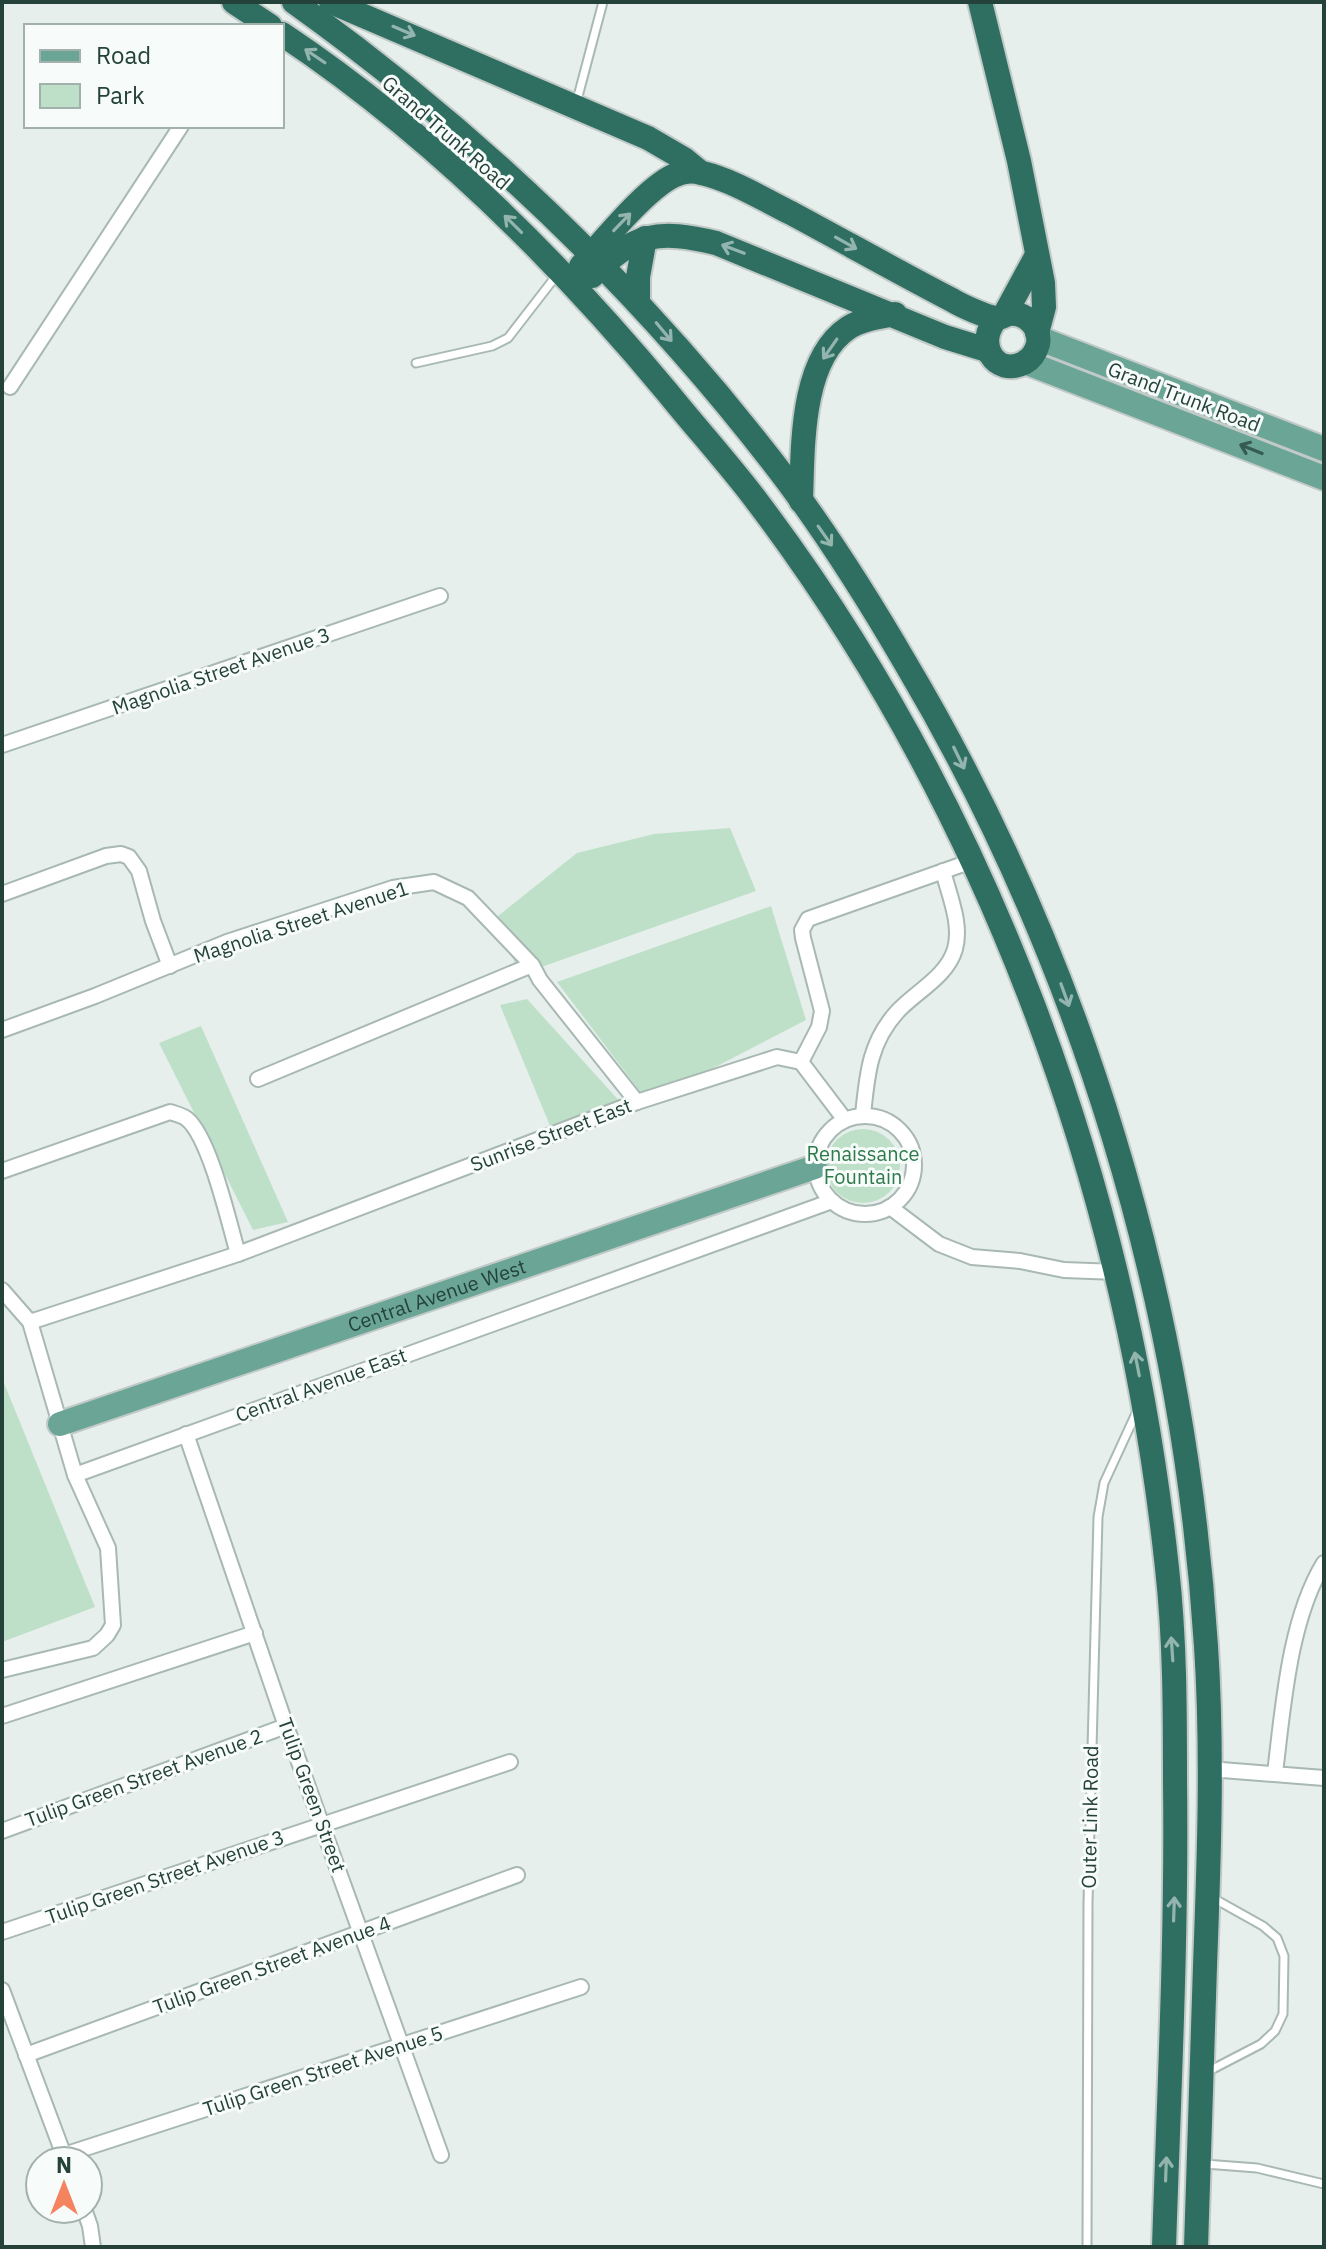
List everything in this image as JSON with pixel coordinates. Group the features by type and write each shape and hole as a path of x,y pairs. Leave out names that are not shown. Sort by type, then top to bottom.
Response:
{"highway":[{"path":"234,2 257,23"},
{"path":"294,2 362,50 493,161 638,302 737,420 801,501 863,591 946,731 1021,882 1092,1068 1147,1260 1175,1391 1200,1570 1207,1648 1209,1769 1208,1895 1196,2247"},
{"path":"331,2 659,143 701,173 766,200 960,304 1001,316 1021,315 1034,325 1038,336"},
{"path":"980,2 1019,161 1045,295 1033,356 1014,366 1003,365 987,350 989,327 1001,316 1037,255"},
{"name":"Grand Trunk Road","path":"284,35 323,61 415,134 502,213 569,280 756,499 818,589 914,746 972,861 1033,1004 1089,1169 1117,1272 1144,1396 1168,1575 1174,1678 1176,1859 1164,2247"},
{"path":"596,261 648,196 673,175 701,173"},
{"path":"569,280 596,261 645,238 690,237 716,243 945,337 987,350"},
{"path":"638,302 638,277 645,238"},
{"path":"801,501 809,393 817,369 831,344 848,328 868,319 895,314"}],"main road":[{"name":"Grand Trunk Road","path":"1038,336 1324,449"},
{"name":"Grand Trunk Road","path":"1025,362 1324,478"},
{"name":"Central Avenue West","path":"60,1424 815,1167"}],"street":[{"path":"10,387 180,128"},
{"name":"Magnolia Street Avenue 3","path":"2,745 440,596"},
{"path":"2,894 106,856 121,854 129,857 139,871 170,966"},
{"path":"845,1120 801,1062 819,1027 822,1011 803,938 806,921 972,861"},
{"path":"863,1115 868,1066 873,1051 896,1013 950,962 956,946 957,926 943,871"},
{"name":"Magnolia Street Avenue1","path":"2,1030 227,942 393,888 434,882 468,898 532,965 540,980 637,1102"},
{"path":"258,1079 532,965"},
{"name":"Sunrise Street East","path":"30,1322 238,1254 637,1102 777,1057 801,1062"},
{"path":"2,1171 170,1112 189,1121 203,1141 238,1254"},
{"path":"863,1115 883,1118 899,1128 911,1144 915,1163 912,1182 902,1199 890,1207 867,1214 848,1212 832,1201 820,1186 815,1167 819,1148 829,1131 845,1120 863,1115"},
{"name":"Central Avenue East","path":"75,1475 832,1201"},
{"path":"890,1207 939,1244 972,1257 1020,1261 1064,1270 1117,1272"},
{"path":"2,1290 30,1322 75,1475 108,1548 113,1625 93,1648 2,1670"},
{"name":"Tulip Green Street","path":"186,1434 286,1726 441,2155"},
{"path":"1275,1773 1285,1682 1302,1615 1324,1563"},
{"path":"2,1716 255,1633"},
{"name":"Tulip Green Street Avenue 2","path":"2,1831 286,1726"},
{"name":"Tulip Green Street Avenue 3","path":"2,1932 510,1762"},
{"path":"1209,1769 1324,1778"},
{"name":"Tulip Green Street Avenue 4","path":"26,2055 517,1875"},
{"name":"Tulip Green Street Avenue 5","path":"104,2145 581,1987"},
{"path":"2,1990 60,2145"},
{"path":"90,2225 93,2247"}],"lane":[{"path":"576,106 603,2"},
{"path":"416,363 492,346 508,338 569,280"},
{"name":"Outer Link Road","path":"1087,2247 1089,1887 1098,1517 1104,1483 1144,1396"},
{"path":"1201,2074 1261,2044 1275,2031 1283,2014 1284,1956 1277,1938 1263,1926 1208,1895"},
{"path":"1198,2164 1257,2168 1324,2184"}],"green space":[{"path":"730,828 756,891 519,975 498,916 577,853 654,834"},
{"path":"771,906 806,1020 648,1102 557,982"},
{"path":"527,999 623,1105 553,1133 500,1005"},
{"path":"201,1026 288,1222 253,1230 159,1043"},
{"name":"Renaissance Fountain","path":"863,1129 877,1132 889,1140 897,1152 900,1166 897,1180 889,1192 877,1200 863,1203 849,1200 837,1192 829,1180 826,1166 829,1152 837,1140 849,1132"},
{"path":"2,1378 95,1607 2,1642"}]}
